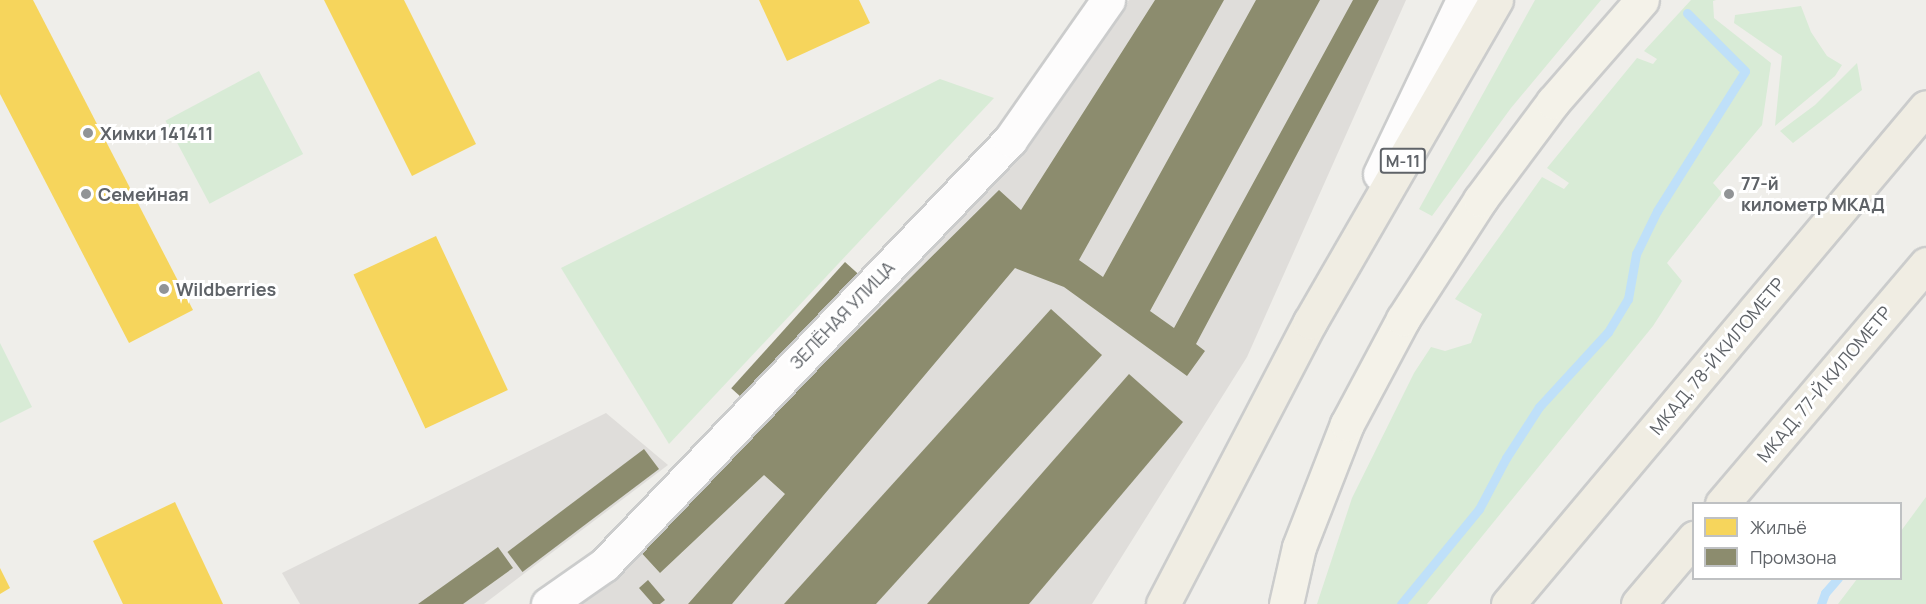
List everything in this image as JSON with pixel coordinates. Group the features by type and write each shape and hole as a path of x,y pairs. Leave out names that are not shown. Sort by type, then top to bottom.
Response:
{"highway":[{"name":"М-11","path":"1163,604 1310,322 1496,0"},
{"name":"МКАД, 78-Й КИЛОМЕТР","path":"1508,604 1926,107"},
{"name":"МКАД, 77-Й КИЛОМЕТР","path":"1724,502 1926,264"},
{"path":"1638,604 1692,540"},
{"path":"1655,604 1692,547"}],"main road":[{"path":"1286,604 1299,547 1347,423 1403,319 1493,182 1553,102 1642,0"}],"street":[{"name":"ЗЕЛЁНАЯ УЛИЦА","path":"548,604 604,565 1010,140 1108,0"},
{"name":"М-11","path":"1310,322 1463,0"}],"shaded area":[{"path":"1129,0 1406,0 1247,357 1092,604 564,604 628,551 1017,160"},
{"path":"606,413 668,465 484,604 300,604 282,573"}],"green space":[{"path":"1535,0 1601,0 1511,108 1432,216 1419,209"},
{"path":"1691,0 1716,0 1713,1 1714,18 1771,63 1762,125 1713,183 1722,193 1667,263 1682,281 1653,326 1427,604 1317,604 1352,498 1414,373 1431,347 1445,351 1471,343 1482,314 1455,299 1542,177 1564,189 1569,183 1547,168 1637,58 1653,64 1657,59 1644,51"},
{"path":"1801,6 1811,32 1827,56 1842,65 1835,76 1775,126 1782,56 1734,23 1735,15"},
{"path":"1857,63 1862,90 1793,143 1780,131 1815,105"},
{"path":"259,71 303,154 210,204 165,121"},
{"path":"940,79 994,98 669,444 561,268"},
{"path":"0,343 32,407 0,423"},
{"path":"1926,497 1926,604 1838,604 1856,580 1902,580 1902,530"}],"building: Жильё":[{"path":"0,0 33,0 193,310 129,343 0,94"},
{"path":"324,0 404,0 476,144 412,176"},
{"path":"759,0 859,0 870,23 787,61"},
{"path":"436,236 508,390 425,429 354,274"},
{"path":"175,502 223,604 123,604 93,541"},
{"path":"0,568 10,588 0,594"}],"building: Промзона":[{"path":"1155,0 1224,0 1079,260 1103,277 1256,0 1320,0 1150,311 1174,328 1353,0 1379,0 1196,344 1205,351 1187,376 1064,287 1015,268 732,604 688,604 785,494 764,475 660,573 637,548 999,190 1021,210"},
{"path":"845,262 864,279 750,405 731,388"},
{"path":"1051,309 1102,355 876,604 784,604"},
{"path":"1129,374 1183,422 1029,604 927,604"},
{"path":"644,449 659,469 522,572 507,552"},
{"path":"498,547 513,568 463,604 418,604"},
{"path":"648,580 665,600 660,604 653,604 639,588"}],"waterway":[{"path":"1401,604 1479,509 1506,458 1539,407 1608,332 1628,299 1636,254 1657,211 1745,71 1687,13"},
{"path":"1821,604 1825,593 1836,580"}],"place":[{"name":"Химки 141411","path":"88,133"},
{"name":"Семейная","path":"86,194"},
{"name":"77-й километр МКАД","path":"1729,194"},
{"name":"Wildberries","path":"164,289"}]}
